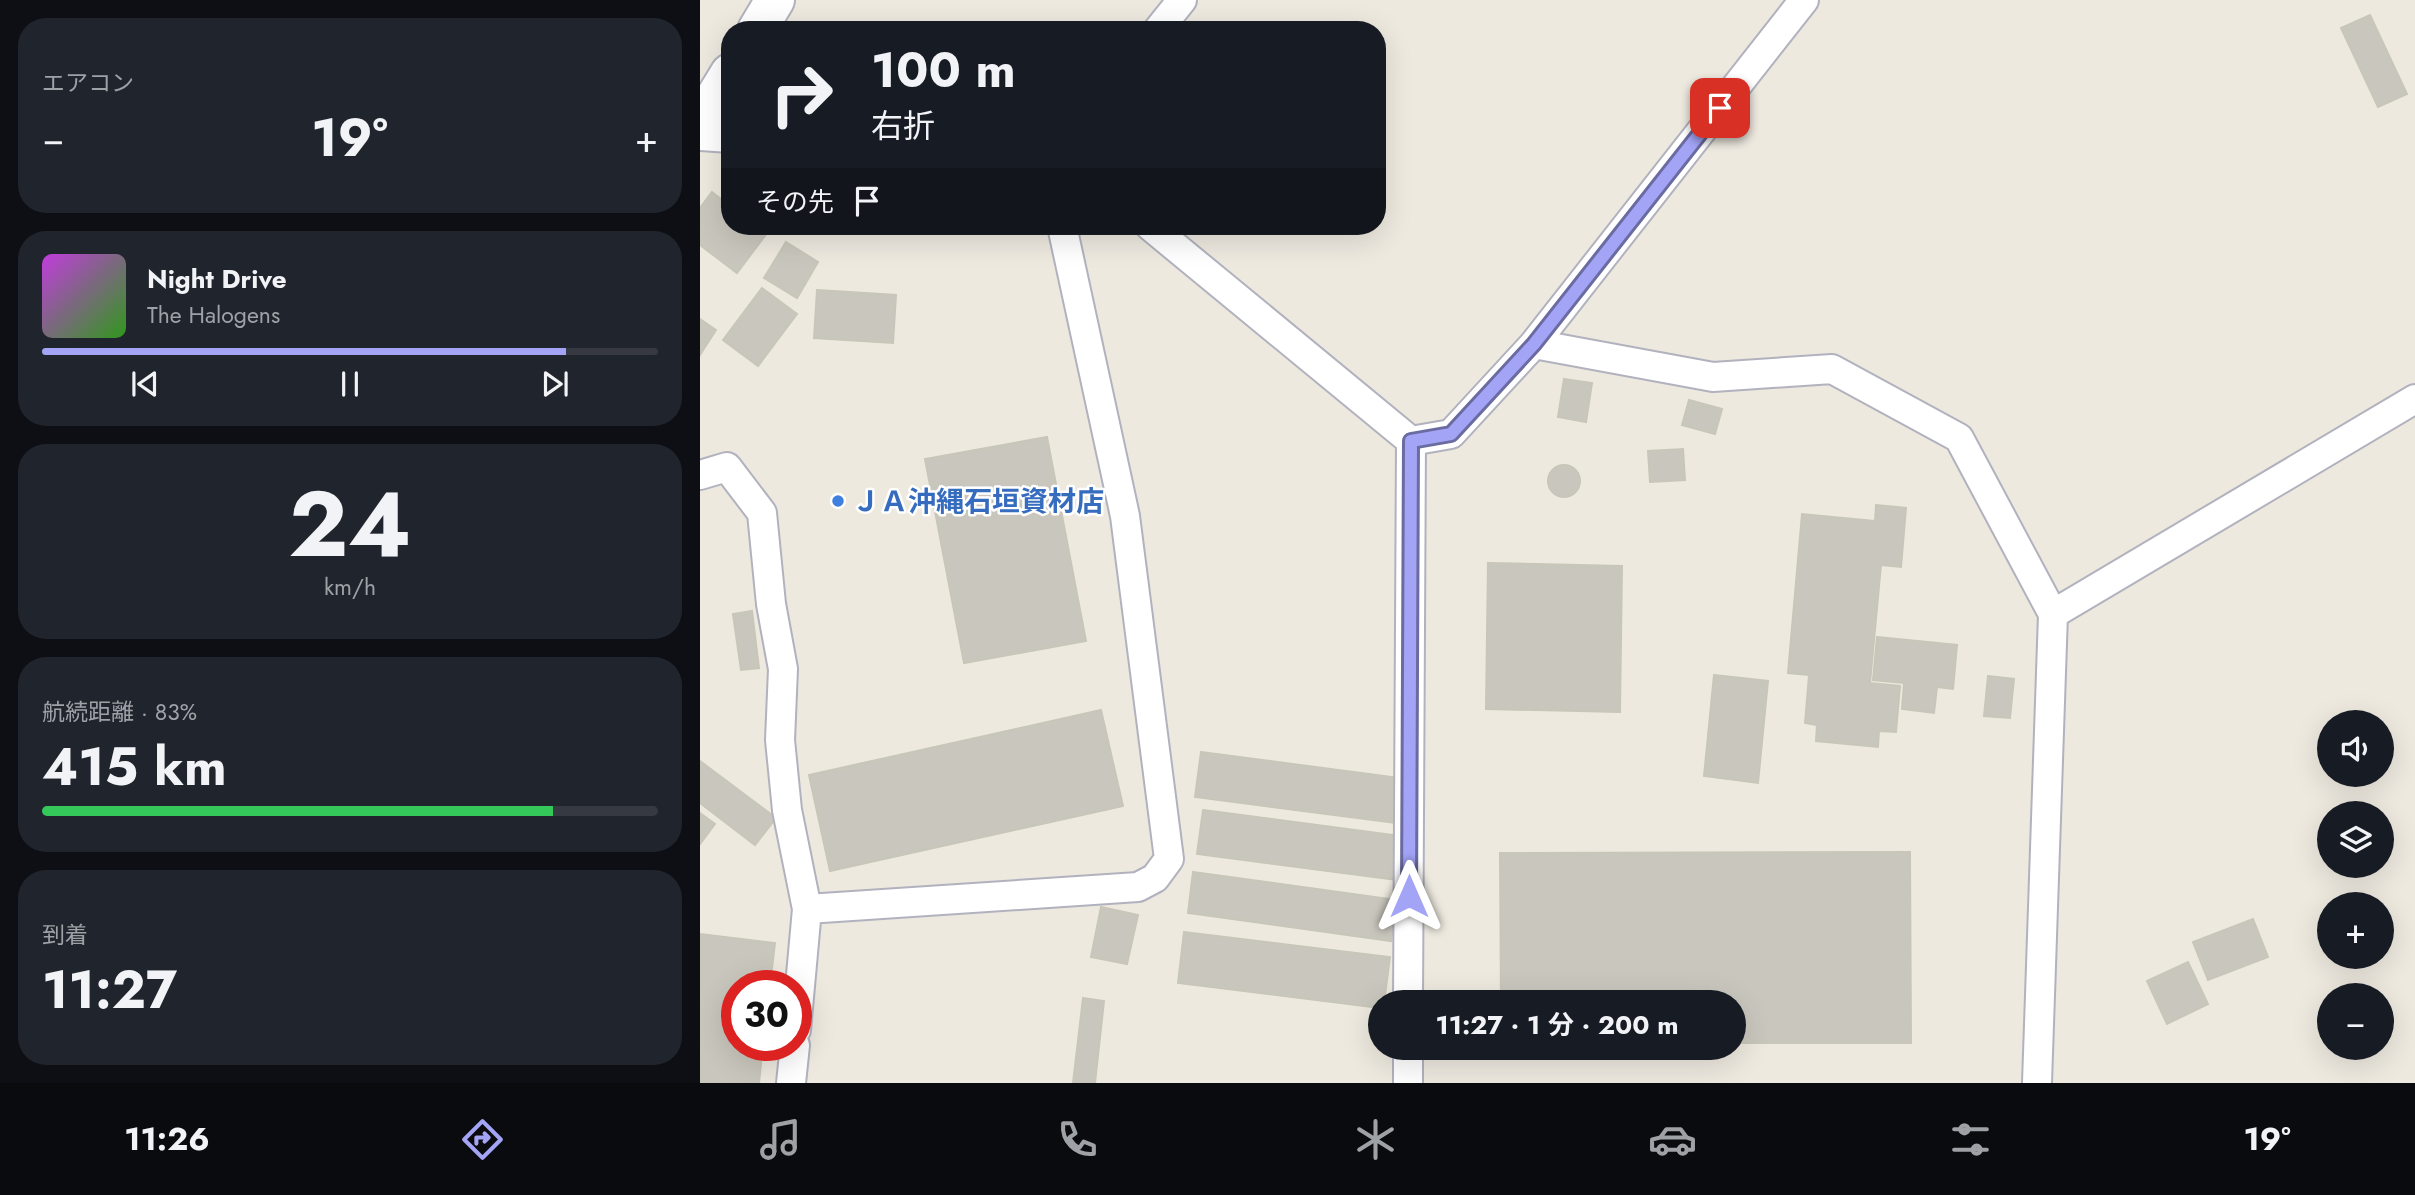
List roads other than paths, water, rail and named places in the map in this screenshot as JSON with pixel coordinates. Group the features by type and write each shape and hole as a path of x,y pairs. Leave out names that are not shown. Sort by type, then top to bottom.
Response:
{"main road":[{"path":"762,21 775,0"},
{"path":"700,121 721,88"}],"street":[{"path":"1165,21 1182,0"},
{"path":"1161,235 1411,441 1451,434 1534,344 1804,0"},
{"path":"700,136 721,137"},
{"path":"807,909 1138,887 1155,878 1169,859 1125,516 1064,235"},
{"path":"1534,344 1713,377 1832,369 1959,439 2053,614 2037,1083"},
{"path":"2053,614 2415,399"},
{"path":"1408,990 1411,441"},
{"path":"700,475 727,467 762,513 771,604 783,669 780,740 787,810 807,909 801,970"},
{"path":"1408,1060 1408,1083"},
{"path":"792,1083 794,1061"}],"place":[{"name":"ＪＡ沖縄石垣資材店","path":"838,501"}]}
